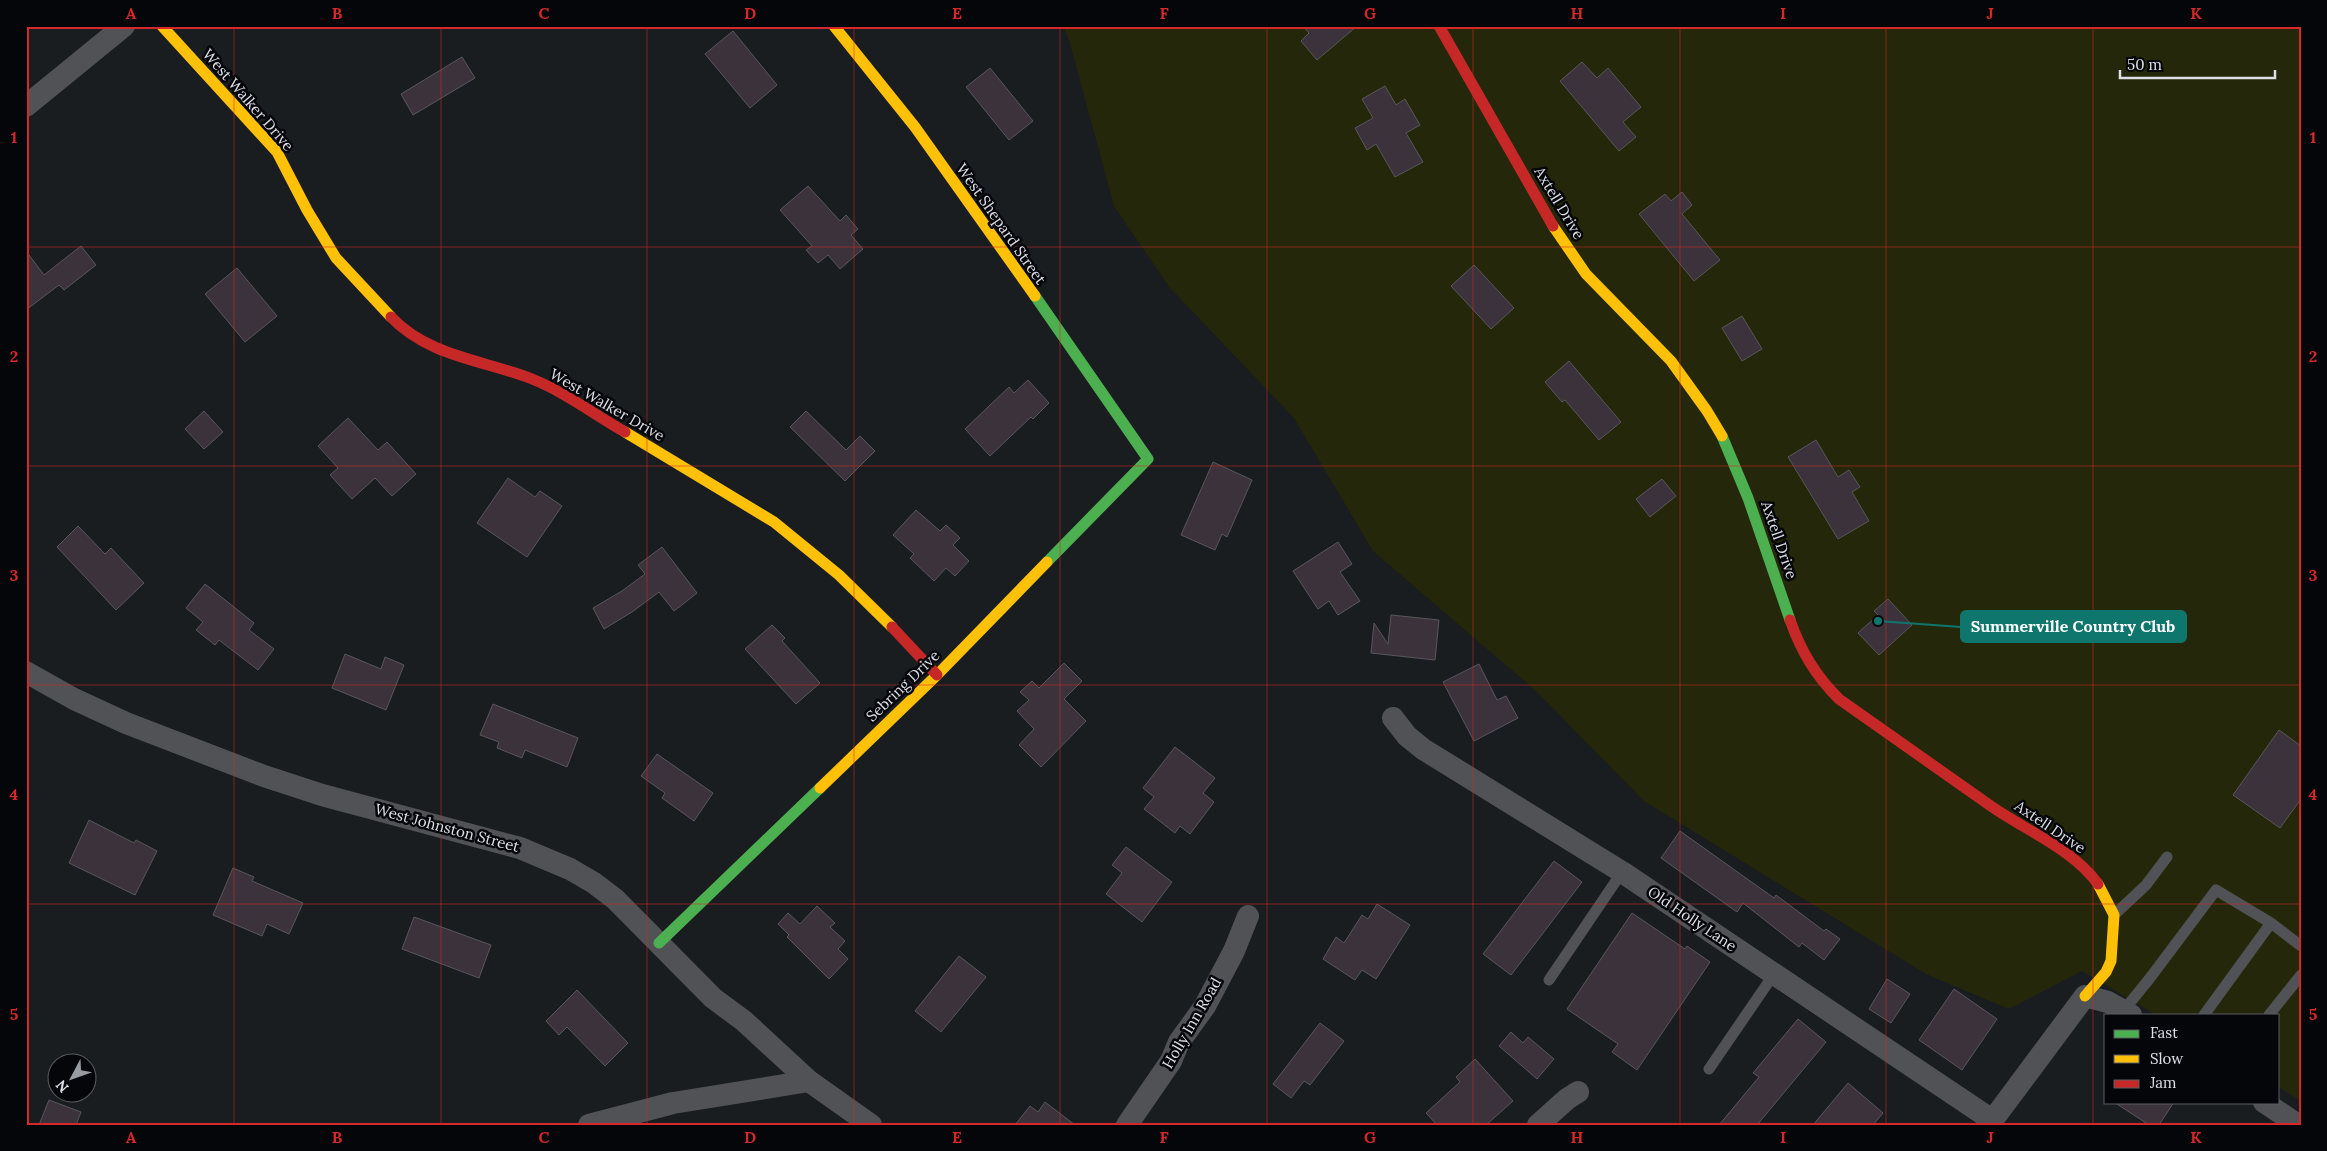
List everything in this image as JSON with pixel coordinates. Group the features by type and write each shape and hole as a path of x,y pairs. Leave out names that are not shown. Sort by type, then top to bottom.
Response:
{"street":[{"path":"26,106 124,26"},
{"name":"West Walker Drive","path":"162,26 277,152 307,210 336,258 396,322 423,342 455,356 532,379 550,387 774,522 807,546 919,655 936,675"},
{"name":"West Shepard Street","path":"834,26 880,80 923,136 1136,444"},
{"name":"Axtell Drive","path":"1439,26 1552,225 1586,274 1671,361 1707,411 1723,438 1748,498 1797,640 1808,662 1822,682 1839,699 1916,754 2079,864 2091,874 2101,888 2114,915 2111,961 2106,972 2085,996"},
{"name":"Sebring Drive","path":"659,943 936,675 1148,459 1136,444"},
{"name":"West Johnston Street","path":"26,672 74,699 126,723 264,776 322,795 490,839 546,857 594,883 615,899 714,998 744,1021 809,1081 871,1125"},
{"name":"Old Holly Lane","path":"1393,718 1407,736 1423,749 1622,872 1990,1122"},
{"name":"Holly Inn Road","path":"1127,1125 1171,1061 1179,1042 1205,1006 1234,951 1248,916"},
{"path":"1990,1122 2085,996 2108,1002 2127,1012"},
{"path":"589,1125 673,1103 809,1081"},
{"path":"1538,1125 1567,1099 1578,1092"},
{"path":"2267,1104 2298,1125"}],"lane":[{"path":"2114,915 2146,885 2168,857"},
{"path":"1549,980 1622,872"},
{"path":"2127,1012 2216,890 2271,923 2301,946"},
{"path":"2205,1014 2271,923"},
{"path":"1708,1069 1774,974"},
{"path":"2270,1014 2301,975"}],"green space":[{"path":"1063,26 2301,26 2301,1101 2280,1088 2280,1014 2154,1014 2082,971 2009,1009 1926,974 1644,801 1536,691 1373,551 1294,418 1170,288 1114,206 1069,40"}],"building":[{"path":"1303,26 1357,26 1317,60 1301,41 1309,33"},
{"path":"733,31 777,85 750,108 705,54"},
{"path":"462,57 475,78 413,115 401,94"},
{"path":"1582,62 1597,78 1608,68 1641,107 1623,122 1636,137 1619,151 1560,81"},
{"path":"990,68 1033,121 1009,140 966,87"},
{"path":"1385,86 1396,105 1405,99 1420,125 1406,133 1423,162 1395,177 1376,144 1367,150 1355,128 1373,118 1362,99"},
{"path":"808,186 840,221 846,215 858,229 851,235 863,249 840,269 828,255 818,263 806,250 812,246 780,210"},
{"path":"1682,192 1692,205 1682,214 1720,260 1694,281 1639,214 1665,194 1671,201"},
{"path":"81,246 96,265 64,290 59,285 26,310 26,251 44,275"},
{"path":"1474,265 1514,308 1491,329 1451,286"},
{"path":"237,268 277,316 245,342 205,294"},
{"path":"1742,316 1762,349 1742,361 1722,328"},
{"path":"1569,361 1621,422 1599,440 1565,400 1562,402 1545,382"},
{"path":"1028,380 1049,403 1033,419 1031,417 990,456 965,429 1009,387 1014,393"},
{"path":"204,411 223,432 204,449 185,429"},
{"path":"806,411 846,450 860,436 875,451 845,481 790,427"},
{"path":"348,418 378,450 387,442 416,474 392,496 375,478 352,499 330,475 338,468 318,446"},
{"path":"1816,440 1838,477 1849,470 1860,487 1852,492 1869,521 1838,539 1788,457"},
{"path":"1213,462 1252,480 1227,537 1222,534 1215,550 1181,535"},
{"path":"508,478 535,497 540,491 562,506 527,557 477,523"},
{"path":"1662,479 1676,496 1650,517 1636,499"},
{"path":"916,510 940,531 946,525 960,538 953,545 969,561 955,576 946,568 934,581 910,558 914,554 893,535"},
{"path":"78,526 105,554 111,548 144,583 116,610 57,547"},
{"path":"1338,542 1352,564 1340,572 1360,601 1338,615 1329,601 1318,609 1293,571"},
{"path":"662,547 697,593 674,611 659,592 632,612 604,629 593,608 622,591 645,574 638,565"},
{"path":"205,584 254,623 249,630 274,649 258,670 219,640 215,645 196,630 203,622 186,608"},
{"path":"1888,599 1912,625 1879,655 1858,633 1878,615 1874,611"},
{"path":"1391,615 1439,620 1435,660 1371,653 1374,623 1388,644"},
{"path":"772,625 785,638 782,641 820,683 796,704 745,649"},
{"path":"345,654 381,669 385,657 404,665 386,710 332,688"},
{"path":"1064,663 1082,681 1064,699 1086,721 1041,767 1019,745 1034,729 1017,711 1029,700 1020,692 1032,681 1039,688"},
{"path":"1479,664 1497,700 1506,696 1518,718 1474,741 1443,682"},
{"path":"493,704 578,738 567,767 525,750 522,758 497,748 499,742 480,735"},
{"path":"2279,730 2301,746 2301,799 2280,828 2233,795"},
{"path":"1175,747 1215,778 1203,793 1214,802 1190,834 1180,826 1175,833 1144,809 1154,797 1143,788"},
{"path":"657,754 713,793 694,821 662,798 665,793 641,776"},
{"path":"89,820 134,843 136,840 157,851 135,895 69,863"},
{"path":"1680,831 1774,898 1776,895 1824,931 1826,929 1840,939 1824,960 1802,943 1799,947 1743,903 1737,912 1661,858"},
{"path":"1126,847 1172,882 1142,922 1106,894 1122,873 1112,865"},
{"path":"1554,861 1582,882 1511,975 1483,954"},
{"path":"233,868 254,877 252,881 303,903 289,934 267,924 262,936 213,915"},
{"path":"1377,904 1410,925 1376,979 1362,970 1355,980 1323,959 1336,937 1344,943 1362,915 1368,919"},
{"path":"817,906 835,923 830,927 845,941 838,949 848,959 829,979 787,937 789,935 778,924 788,913 800,924"},
{"path":"1632,913 1685,949 1687,946 1710,962 1637,1070 1612,1052 1618,1044 1567,1009"},
{"path":"414,917 491,945 479,978 402,949"},
{"path":"959,956 986,977 941,1032 915,1011"},
{"path":"1887,979 1910,994 1891,1023 1869,1009"},
{"path":"1954,989 1997,1019 1962,1070 1919,1040"},
{"path":"577,990 628,1043 605,1066 567,1027 559,1035 546,1021"},
{"path":"1798,1019 1826,1042 1757,1125 1719,1125 1759,1077 1753,1073"},
{"path":"1320,1023 1344,1041 1310,1085 1304,1081 1291,1098 1273,1084"},
{"path":"1511,1032 1523,1043 1528,1037 1554,1059 1537,1079 1499,1046"},
{"path":"1475,1059 1513,1101 1486,1125 1437,1125 1426,1113 1460,1082 1456,1077"},
{"path":"1848,1083 1883,1113 1873,1125 1813,1125"},
{"path":"48,1102 60,1104 81,1112 76,1125 39,1125"},
{"path":"1045,1102 1075,1125 1015,1125 1030,1106 1038,1112"},
{"path":"2117,1104 2173,1104 2159,1125 2149,1125"}],"traffic: fast":[{"path":"1035,296 1148,459 1047,562"},
{"path":"1722,436 1748,498 1790,620"},
{"path":"659,943 820,788"}],"traffic: slow":[{"path":"162,26 277,152 307,210 336,258 391,317"},
{"path":"834,26 915,127 1035,296"},
{"path":"1553,226 1586,274 1671,361 1707,411 1722,436"},
{"path":"625,432 774,522 839,575 892,627"},
{"path":"820,788 937,675 1047,562"},
{"path":"2085,996 2106,972 2111,961 2114,915 2098,884"}],"traffic: jam":[{"path":"1439,26 1553,226"},
{"path":"391,317 422,341 458,356 544,384 625,432"},
{"path":"1790,620 1810,662 1839,699 1988,804 2047,840 2075,860 2098,884"},
{"path":"892,627 937,675"}],"place":[{"name":"Summerville Country Club","path":"1878,621"}]}
